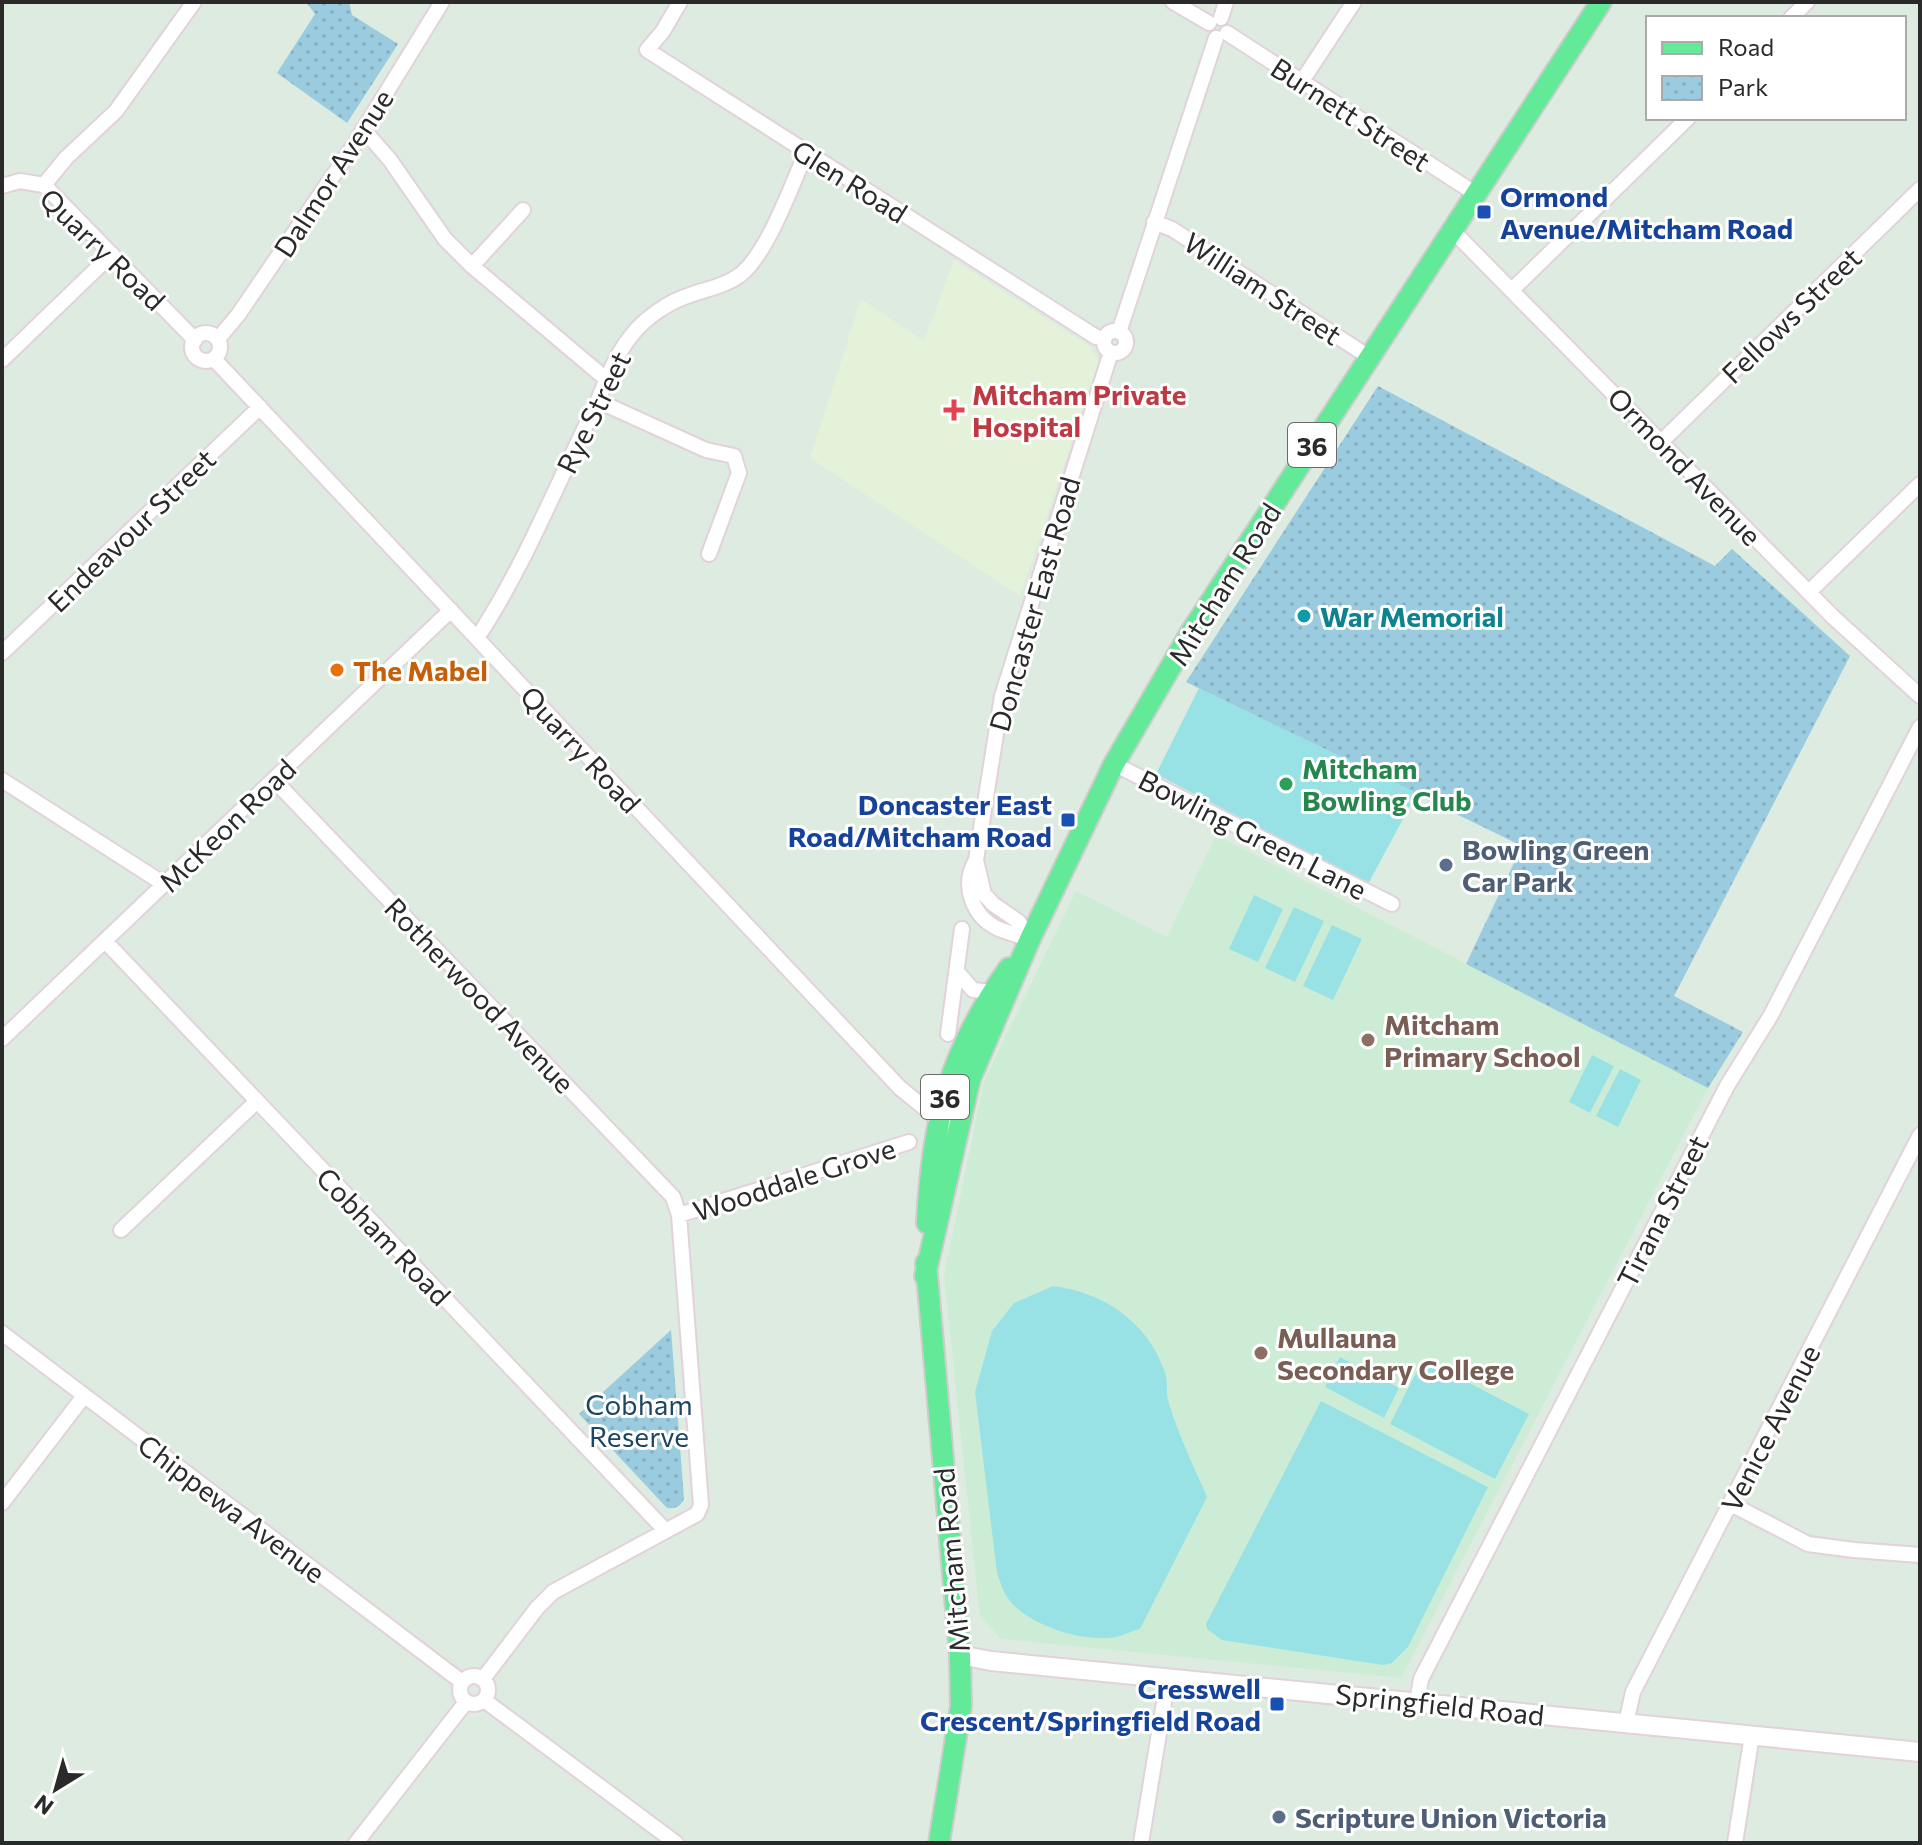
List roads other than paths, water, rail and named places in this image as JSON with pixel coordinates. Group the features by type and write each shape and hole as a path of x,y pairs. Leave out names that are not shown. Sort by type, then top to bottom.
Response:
{"main road":[{"name":"Mitcham Road","path":"925,1276 970,1079 1030,939 1114,764 1191,632 1601,2"},
{"name":"Mitcham Road","path":"939,1843 961,1706 960,1655 925,1276 930,1171 938,1119 958,1054 992,992 1030,939"},
{"name":"Springfield Road","path":"960,1655 991,1661 1920,1752"}],"street":[{"path":"44,185 66,158 116,111 194,2"},
{"name":"Dalmor Avenue","path":"218,339 238,315 363,129 442,2"},
{"name":"Glen Road","path":"680,2 663,31 647,50 1108,346"},
{"name":"Burnett Street","path":"1173,2 1476,194"},
{"path":"1108,346 1108,333 1119,332 1226,2"},
{"path":"1302,81 1354,2"},
{"path":"1513,289 1686,120"},
{"path":"363,129 390,160 445,239 472,266 606,379"},
{"name":"Rye Street","path":"477,638 501,601 606,379 632,335 655,313 686,296 718,287 751,264 764,244 806,153"},
{"name":"Quarry Road","path":"2,186 20,181 44,185 195,340 193,349 196,357 205,361 214,359 900,1088 938,1119 959,1125"},
{"name":"Fellows Street","path":"1662,441 1920,189"},
{"path":"472,266 523,210"},
{"name":"William Street","path":"1154,222 1172,229 1369,357"},
{"name":"Ormond Avenue","path":"1453,231 1809,592 1920,696"},
{"path":"2,360 112,254"},
{"path":"195,340 206,334 218,339 220,352 214,359"},
{"name":"Doncaster East Road","path":"1030,939 996,928 977,909 968,894 970,870 976,860 1002,696 1108,346"},
{"path":"598,401 706,450 734,456 739,473 709,554"},
{"name":"Endeavour Street","path":"2,653 260,407"},
{"path":"1809,592 1920,484"},
{"name":"McKeon Road","path":"2,1039 451,610"},
{"name":"Tirana Street","path":"1417,1702 1421,1679 1552,1423 1727,1086 1778,1002 1920,727"},
{"name":"Bowling Green Lane","path":"1114,764 1392,904"},
{"path":"2,780 164,884"},
{"name":"Rotherwood Avenue","path":"274,780 673,1197 679,1215"},
{"path":"948,1034 962,929"},
{"name":"Cobham Road","path":"105,941 665,1530"},
{"path":"958,973 973,990 992,992"},
{"path":"121,1230 256,1102"},
{"name":"Venice Avenue","path":"1626,1723 1633,1692 1920,1135"},
{"name":"Wooddale Grove","path":"483,1679 537,1608 553,1592 697,1514 701,1505 679,1215 909,1142"},
{"name":"Chippewa Avenue","path":"2,1333 462,1682"},
{"path":"2,1503 84,1396"},
{"path":"1731,1504 1808,1544 1920,1555"},
{"path":"474,1676 483,1679 488,1687 484,1700 473,1705 466,1702 460,1690 462,1682 474,1676"},
{"path":"1141,1843 1168,1678"},
{"path":"484,1700 676,1843"},
{"path":"356,1843 466,1702"},
{"path":"1735,1843 1752,1735"}],"place":[{"name":"Ormond Avenue/Mitcham Road","path":"1484,212"},
{"name":"Mitcham Private Hospital","path":"954,410"},
{"name":"War Memorial","path":"1304,616"},
{"name":"The Mabel","path":"337,670"},
{"name":"Mitcham Bowling Club","path":"1286,784"},
{"name":"Doncaster East Road/Mitcham Road","path":"1068,820"},
{"name":"Bowling Green Car Park","path":"1446,865"},
{"name":"Mitcham Primary School","path":"1368,1040"},
{"name":"Mullauna Secondary College","path":"1261,1353"},
{"name":"Cresswell Crescent/Springfield Road","path":"1277,1704"},
{"name":"Scripture Union Victoria","path":"1279,1817"}],"park label":[{"name":"Cobham Reserve","path":"639,1420"}]}
